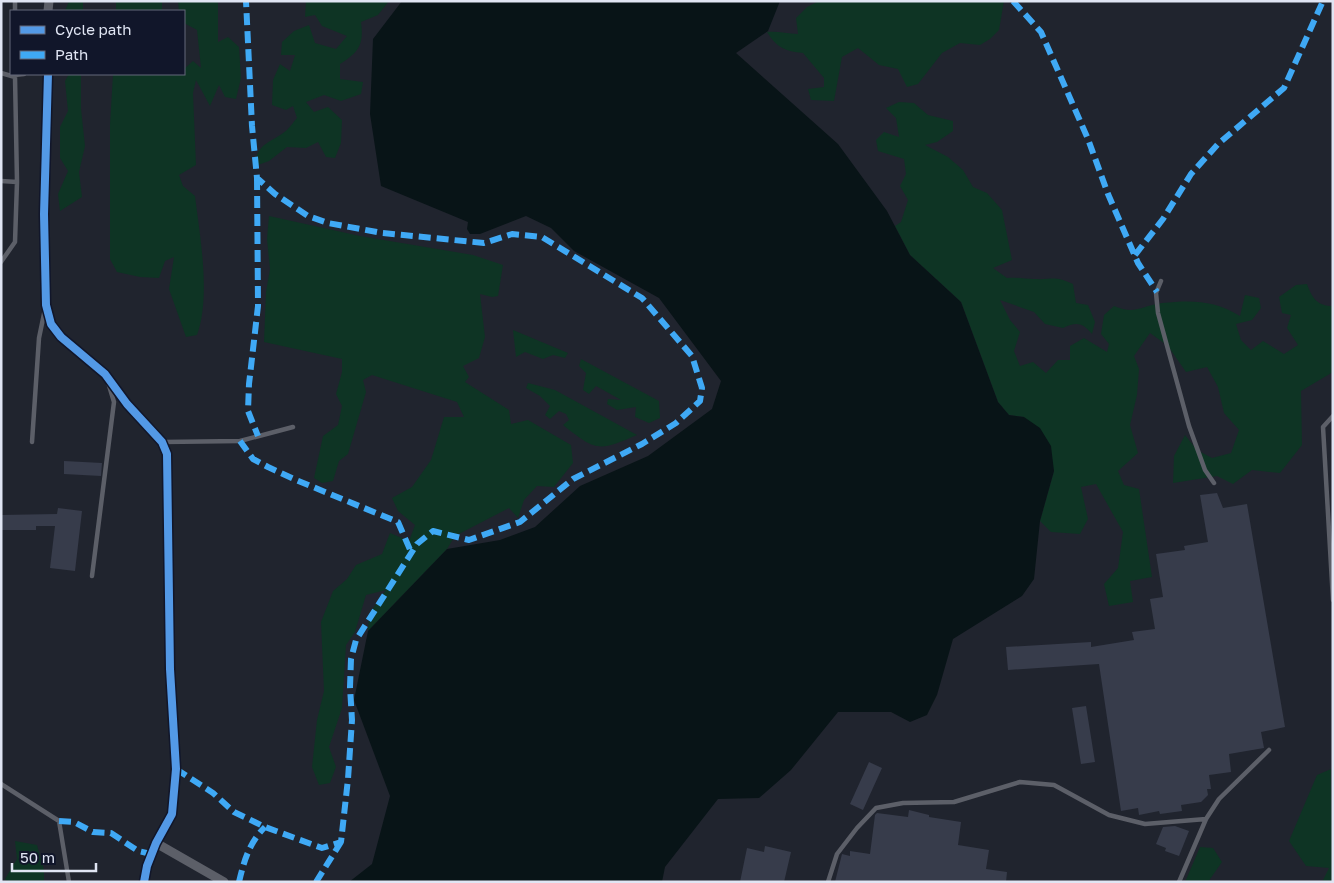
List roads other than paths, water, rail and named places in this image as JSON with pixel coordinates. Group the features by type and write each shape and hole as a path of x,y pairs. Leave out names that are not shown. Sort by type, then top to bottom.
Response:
{"street":[{"path":"48,75 44,214 46,304 51,324 61,337 105,374 127,404 162,442 167,454 170,669 176,769 172,814 156,843 147,866 144,882"},
{"path":"156,843 224,882"}],"lane":[{"path":"1,262 15,242 15,75"},
{"path":"1,181 16,182"},
{"path":"1161,281 1156,293 1158,313 1189,426 1205,470 1214,483"},
{"path":"32,442 39,338 46,304"},
{"path":"92,576 114,402 105,374"},
{"path":"1333,416 1323,427 1333,600"},
{"path":"162,442 240,441 293,427"},
{"path":"1179,882 1206,819 1219,799 1269,750"},
{"path":"828,882 837,854 862,822 876,808 903,803 954,802 1020,782 1054,785 1109,815 1145,824 1206,819"},
{"path":"1,784 59,821 69,882"}]}
